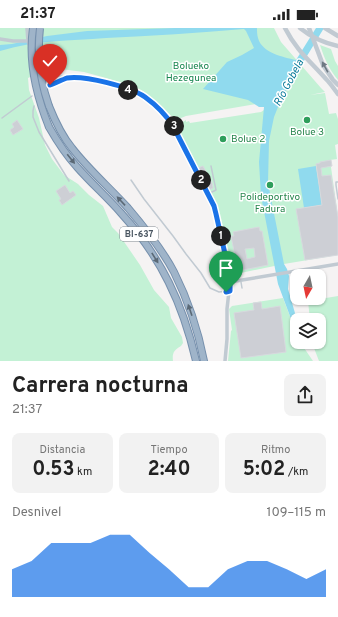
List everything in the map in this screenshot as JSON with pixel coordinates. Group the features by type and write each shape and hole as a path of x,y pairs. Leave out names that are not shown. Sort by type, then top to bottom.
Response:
{"highway":[{"name":"BI-637","path":"33,28 31,47 34,79 41,108 49,127 65,152 78,168 122,214 156,259 168,279 180,307 191,338 196,361"},
{"name":"BI-637","path":"40,28 40,66 45,95 57,124 72,148 127,207 165,256 174,272 188,304 198,334 204,361"}],"street":[{"path":"285,28 299,50 338,94"},
{"path":"300,28 306,33 324,42 338,46"},
{"path":"325,28 338,36"},
{"path":"310,29 323,65 338,86"},
{"path":"27,30 28,41 33,56 46,73 58,77 94,80 133,91 144,97 168,119 173,126 208,194 216,214 230,282 225,361"},
{"path":"0,39 28,41"},
{"path":"310,269 338,264"},
{"path":"230,282 290,273"}],"lane":[{"path":"50,85 67,78"},
{"path":"2,118 32,96"},
{"path":"34,106 34,118 39,132 69,181"},
{"path":"208,194 216,190 211,166"},
{"path":"131,180 201,273 210,288 219,292 230,291"},
{"path":"338,182 336,182 336,184 338,199"},
{"path":"241,280 242,288"}],"green space":[{"name":"Bolueko Hezegunea","path":"0,28 274,28 281,42 325,92 310,95 325,93 329,114 336,113 338,119 338,144 335,145 337,159 330,160 338,217 338,255 231,275 217,213 208,190 176,126 186,120 186,122 189,121 190,123 261,112 279,100 186,116 176,120 143,91 84,72 52,67 28,78 29,90 39,118 45,145 52,159 64,175 78,184 103,206 112,227 118,233 140,265 154,290 169,307 171,318 182,337 183,343 174,352 173,361 0,361"},
{"path":"320,45 331,49 338,66 338,80 327,63"},
{"path":"338,296 338,361 319,361 314,349 326,349 326,313 309,313 308,305 326,305 326,298"},
{"path":"283,298 290,316 290,349 305,349 313,361 228,361 232,330 229,309 232,306"}],"water":[{"name":"Río Gobela","path":"175,28 257,28 260,43 268,51 296,60 316,28 324,28 282,97 274,117 269,141 268,183 284,264 289,276 288,289 290,305 293,305 295,313 290,313 290,316 278,284 261,196 259,162 264,107 259,107 248,100 203,89 227,62 254,48 246,31 244,29 53,42 13,47 0,51 0,45 12,44 47,36 87,31"},
{"path":"316,166 322,205 304,208 298,169"}],"building":[{"path":"17,120 23,129 13,135 10,130 14,127 12,124"},
{"path":"331,160 332,166 321,168 322,176 331,175 338,217 338,255 305,260 296,209 322,205 316,164"},
{"path":"203,166 212,183 213,188 209,190 198,168"},
{"path":"65,185 70,193 73,191 76,195 62,205 59,200 61,199 56,191"},
{"path":"259,227 260,231 262,231 268,265 238,271 231,236 234,236 233,232","holes":["254,248 255,257 247,259 245,249"]},
{"path":"261,302 262,309 280,306 286,352 241,358 234,313 254,310 253,303"}],"place":[{"name":"Bolue 3","path":"307,120"},
{"name":"Bolue 2","path":"223,139"},
{"name":"Polideportivo Fadura","path":"270,185"}],"route":[{"path":"50,85 67,78 78,78 94,80 121,87 144,97 168,119 214,206 230,276 230,291 226,292"}]}
